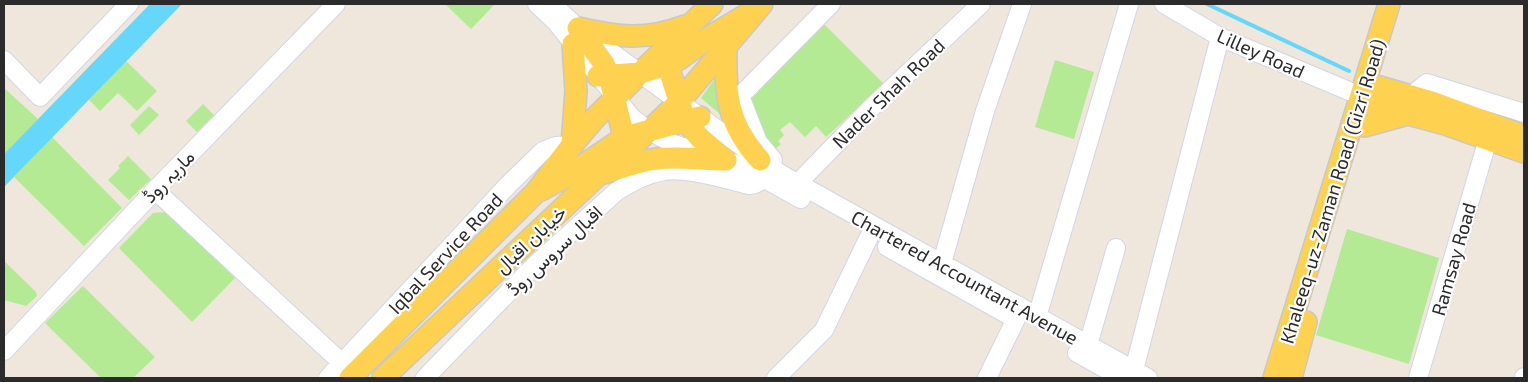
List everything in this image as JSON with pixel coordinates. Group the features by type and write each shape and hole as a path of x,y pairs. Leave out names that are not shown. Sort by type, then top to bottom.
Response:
{"main road":[{"path":"665,58 691,23 712,4"},
{"name":"Khaleeq-uz-Zaman Road (Gizri Road)","path":"1291,378 1305,323 1365,126 1368,94 1389,4"},
{"name":"Khaleeq-uz-Zaman Road (Gizri Road)","path":"1274,378 1368,94 1403,4"},
{"path":"665,58 761,5"},
{"path":"649,131 688,113 726,47 761,5"},
{"path":"575,36 657,35 691,23"},
{"path":"536,192 569,176 626,143 615,98 604,76 604,64 575,36"},
{"path":"572,145 576,91 575,36"},
{"path":"726,47 727,96 735,102 739,133 762,170"},
{"path":"665,58 700,138 726,160"},
{"name":"خیابان اقبال","path":"346,371 536,192 572,145 640,73 665,58"},
{"path":"604,76 640,73"},
{"name":"Lilley Road","path":"1368,94 1408,105 1488,139 1523,136"},
{"path":"1365,126 1408,105"},
{"name":"Lilley Road","path":"1408,105 1450,109 1523,136"},
{"name":"خیابان اقبال","path":"383,378 599,174 626,143 649,131"},
{"path":"599,174 657,159 726,160"}],"street":[{"path":"4,60 40,96 129,4"},
{"name":"ماریہ روڈ","path":"4,351 155,190 336,4"},
{"path":"537,4 556,22 575,36 640,73 762,170"},
{"path":"552,4 575,36"},
{"path":"797,186 770,158 758,142 735,102 831,4"},
{"name":"Nader Shah Road","path":"797,186 871,108 981,4"},
{"path":"942,263 986,111 1022,4"},
{"path":"1037,317 1129,4"},
{"name":"Lilley Road","path":"1164,4 1220,37 1368,94"},
{"path":"1135,376 1220,37"},
{"path":"1408,105 1427,83 1524,113"},
{"path":"615,98 632,118 649,131 674,144 762,170 797,186"},
{"name":"Ramsay Road","path":"1418,378 1488,139"},
{"name":"Iqbal Service Road","path":"328,378 346,371 509,184 543,151 556,146 572,145"},
{"name":"اقبال سروس روڈ","path":"425,378 535,265 617,191 629,183 646,175 666,170 692,172 749,185 755,184 762,170"},
{"name":"Chartered Accountant Avenue","path":"797,186 869,237 1016,319 1135,376"},
{"name":"Chartered Accountant Avenue","path":"797,186 942,263 1088,345 1135,376"},
{"path":"155,190 346,371"},
{"path":"776,378 824,330 869,237"},
{"path":"1088,345 1116,248"},
{"path":"987,378 1016,319"}],"green space":[{"path":"445,4 495,4 471,29"},
{"path":"822,22 884,84 826,137 816,126 805,137 790,122 780,130 784,135 778,141 781,144 772,152 747,104"},
{"path":"1055,60 1094,72 1074,139 1035,127"},
{"path":"126,61 157,91 137,111 118,93 100,111 89,100"},
{"path":"719,73 727,120 701,98"},
{"path":"4,88 38,119 4,154"},
{"path":"203,104 214,115 197,132 186,121"},
{"path":"149,106 159,115 139,135 130,125"},
{"path":"52,137 122,208 84,246 14,177"},
{"path":"128,156 151,179 129,200 108,180 120,168 118,166"},
{"path":"167,212 235,278 192,322 119,248 153,213"},
{"path":"1347,229 1439,258 1409,364 1316,335"},
{"path":"4,261 36,292 37,296 26,306 4,300"},
{"path":"83,286 155,357 133,378 101,378 45,323"}],"water":[{"path":"150,4 182,4 4,187 4,154"}],"waterway":[{"path":"1207,4 1349,71"}]}
